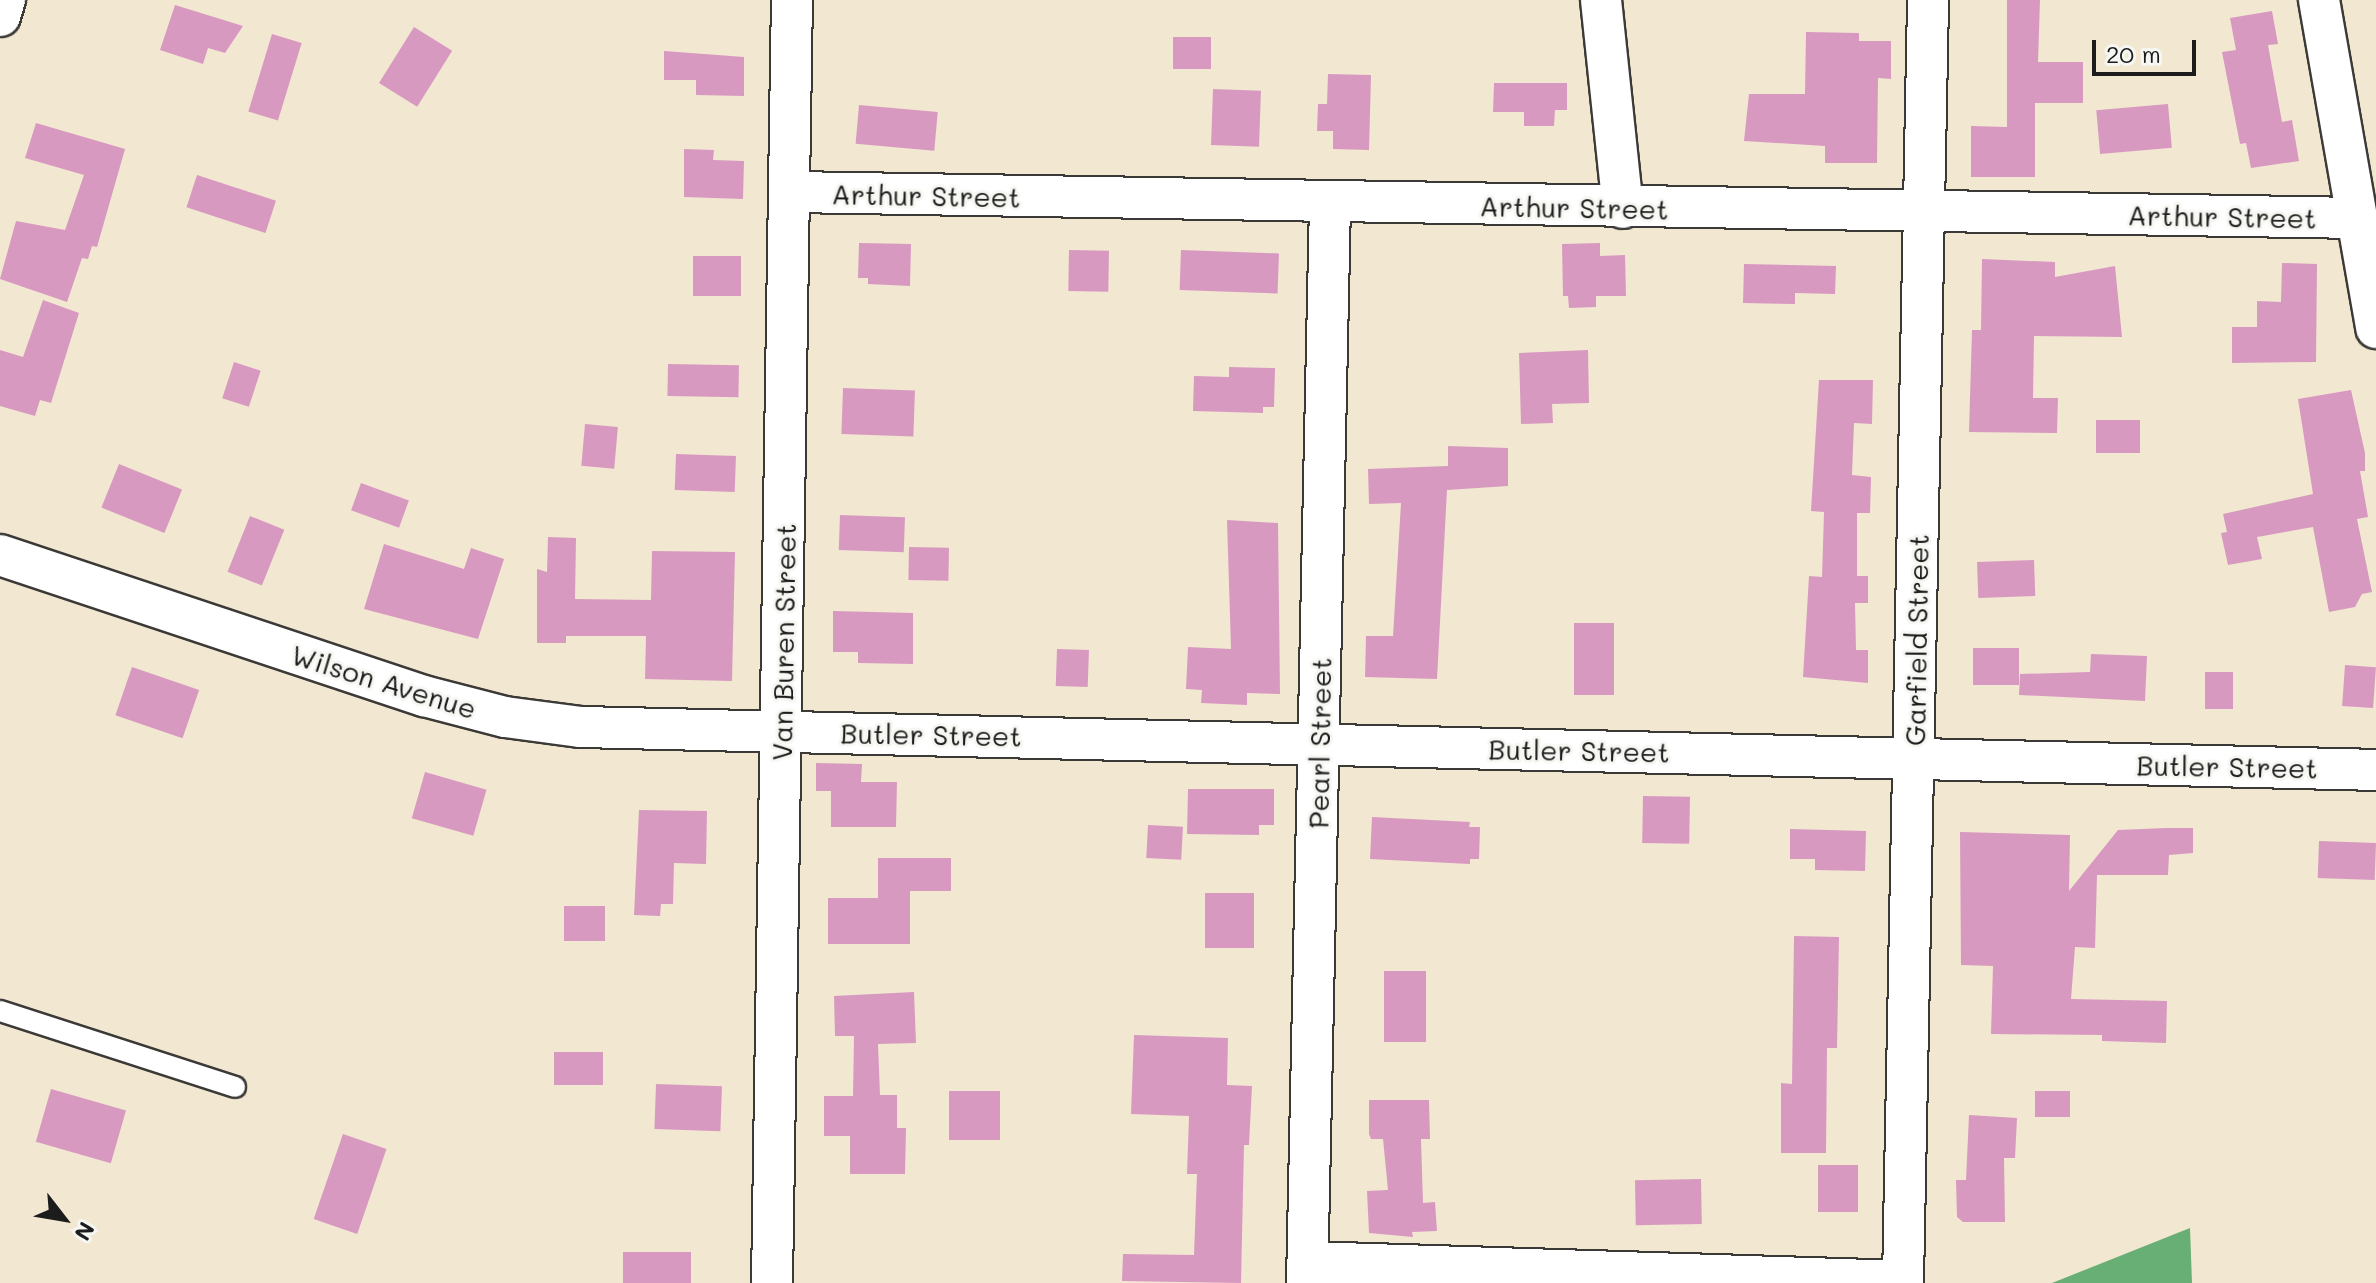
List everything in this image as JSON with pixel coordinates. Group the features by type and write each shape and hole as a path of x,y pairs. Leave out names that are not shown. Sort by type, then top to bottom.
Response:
{"street":[{"path":"0,16 5,0"},
{"name":"Van Buren Street","path":"772,1283 792,0"},
{"path":"1601,0 1623,208"},
{"name":"Garfield Street","path":"1308,1273 1903,1281 1928,0"},
{"path":"2319,0 2376,328"},
{"name":"Arthur Street","path":"791,192 1330,204 2357,218"},
{"name":"Pearl Street","path":"1308,1273 1330,204"},
{"name":"Wilson Avenue","path":"0,555 384,684 505,717 620,730 782,730"},
{"name":"Butler Street","path":"782,730 2376,770"}],"lane":[{"path":"0,1011 235,1087"}],"green space":[{"path":"2190,1228 2192,1283 2052,1283"}],"building":[{"path":"2007,0 2040,0 2038,62 2083,62 2083,103 2035,103 2035,177 1971,177 1971,126 2007,127"},
{"path":"175,5 243,26 225,53 208,48 203,64 160,50"},
{"path":"2272,11 2278,44 2268,45 2282,122 2292,120 2299,161 2251,168 2246,143 2240,144 2222,52 2236,50 2230,18"},
{"path":"414,27 452,51 417,107 379,83"},
{"path":"1806,32 1859,33 1859,41 1891,41 1891,79 1878,78 1877,163 1825,163 1825,146 1744,141 1749,94 1805,94"},
{"path":"272,34 302,43 278,121 248,111"},
{"path":"1173,37 1211,37 1211,69 1173,69"},
{"path":"664,51 744,57 744,96 696,95 696,80 664,80"},
{"path":"1328,74 1371,75 1369,150 1333,149 1333,131 1317,131 1318,104 1327,104"},
{"path":"1494,83 1567,83 1567,110 1555,110 1554,126 1524,126 1524,112 1493,112"},
{"path":"1213,89 1261,91 1259,147 1211,145"},
{"path":"2168,104 2172,148 2100,154 2096,110"},
{"path":"859,105 938,112 934,151 856,144"},
{"path":"36,123 125,149 97,247 92,246 88,259 82,258 67,302 0,279 16,221 65,230 84,175 25,158"},
{"path":"684,149 714,150 713,160 744,161 743,199 684,197"},
{"path":"197,175 276,201 265,233 186,207"},
{"path":"859,243 911,244 910,286 868,284 868,278 858,278"},
{"path":"1600,243 1600,256 1625,255 1626,296 1596,296 1596,307 1569,308 1568,296 1563,296 1562,244"},
{"path":"1069,250 1109,251 1108,292 1068,291"},
{"path":"1181,250 1279,253 1278,293 1180,290"},
{"path":"693,256 741,256 741,296 693,296"},
{"path":"1982,259 2055,262 2055,277 2115,266 2122,337 2034,336 2033,398 2058,398 2057,433 1969,432 1972,330 1981,330"},
{"path":"2282,263 2317,264 2316,362 2232,363 2232,327 2257,327 2257,301 2281,302"},
{"path":"1744,264 1836,266 1835,294 1795,293 1795,304 1743,303"},
{"path":"43,300 79,313 51,403 40,400 35,416 0,406 0,350 23,357"},
{"path":"1588,350 1589,403 1552,404 1553,423 1521,424 1519,353"},
{"path":"234,362 261,371 249,407 222,398"},
{"path":"668,364 739,365 738,397 667,396"},
{"path":"1229,367 1275,368 1274,407 1263,407 1263,413 1193,411 1194,376 1229,377"},
{"path":"1819,380 1873,380 1872,424 1854,423 1852,475 1871,477 1870,513 1857,513 1857,576 1868,576 1868,603 1855,603 1856,650 1868,650 1868,683 1803,677 1809,576 1822,577 1824,512 1811,511"},
{"path":"843,388 915,391 913,436 841,434"},
{"path":"2351,390 2365,453 2365,471 2360,471 2368,517 2357,519 2372,592 2362,594 2355,607 2329,612 2313,527 2257,537 2262,559 2228,565 2221,533 2227,532 2223,514 2313,494 2298,399"},
{"path":"2096,420 2140,420 2140,453 2096,453"},
{"path":"585,424 618,427 614,469 581,466"},
{"path":"1448,446 1508,448 1508,486 1447,490 1437,679 1365,677 1366,636 1393,636 1401,503 1369,504 1368,469 1448,466"},
{"path":"676,454 736,456 735,492 675,490"},
{"path":"119,464 182,489 164,533 101,508"},
{"path":"361,483 409,500 399,528 351,510"},
{"path":"840,515 905,517 904,552 839,550"},
{"path":"250,516 284,530 262,585 228,572"},
{"path":"1227,520 1278,523 1280,694 1247,693 1247,705 1201,703 1202,690 1186,689 1188,647 1231,649"},
{"path":"548,537 576,538 575,599 651,600 652,551 735,552 732,681 645,679 646,636 566,636 566,643 537,643 537,569 547,572"},
{"path":"384,544 464,569 471,548 504,559 478,639 364,609"},
{"path":"909,547 949,548 948,581 908,580"},
{"path":"2034,560 2035,596 1978,598 1977,562"},
{"path":"833,611 913,613 913,664 858,663 858,652 833,652"},
{"path":"1574,623 1614,623 1614,695 1574,695"},
{"path":"1973,648 2019,648 2019,685 1973,685"},
{"path":"1057,649 1089,650 1088,687 1056,686"},
{"path":"2091,654 2147,656 2145,701 2019,695 2020,674 2090,672"},
{"path":"2345,665 2376,667 2373,708 2342,706"},
{"path":"132,667 199,690 183,738 115,715"},
{"path":"2205,672 2233,672 2233,709 2205,709"},
{"path":"816,763 862,764 861,782 897,782 896,827 831,827 831,791 816,791"},
{"path":"425,772 487,790 473,836 412,818"},
{"path":"1188,789 1274,789 1274,825 1259,825 1259,835 1187,834"},
{"path":"1643,796 1690,797 1689,844 1642,843"},
{"path":"639,810 707,811 706,864 674,863 673,904 661,904 660,916 634,915"},
{"path":"1372,817 1470,822 1469,827 1480,827 1479,859 1470,859 1470,864 1370,859"},
{"path":"1148,825 1183,827 1181,860 1146,858"},
{"path":"2193,828 2193,853 2169,855 2168,875 2097,875 2095,948 2075,947 2071,999 2167,1001 2166,1043 2102,1041 2102,1035 1991,1034 1993,966 1961,965 1960,832 2070,835 2069,891 2118,830"},
{"path":"1790,829 1866,831 1865,871 1815,870 1815,859 1790,859"},
{"path":"2319,841 2376,843 2375,880 2318,878"},
{"path":"878,858 951,858 951,891 910,891 910,944 828,944 828,898 878,898"},
{"path":"1205,893 1254,893 1254,948 1205,948"},
{"path":"564,906 605,906 605,941 564,941"},
{"path":"1794,936 1839,937 1837,1048 1827,1048 1826,1153 1781,1153 1781,1083 1792,1084"},
{"path":"1384,971 1426,971 1426,1042 1384,1042"},
{"path":"914,992 916,1043 878,1044 880,1095 897,1095 897,1128 906,1128 905,1174 850,1174 850,1136 824,1136 824,1096 853,1096 854,1036 835,1036 834,996"},
{"path":"1134,1035 1228,1038 1227,1085 1252,1086 1249,1145 1244,1145 1241,1283 1122,1281 1123,1254 1194,1255 1197,1174 1187,1174 1189,1116 1131,1114"},
{"path":"554,1052 603,1052 603,1085 554,1085"},
{"path":"656,1084 722,1086 720,1131 654,1129"},
{"path":"51,1089 126,1110 111,1163 36,1142"},
{"path":"949,1091 1000,1091 1000,1140 949,1140"},
{"path":"2035,1091 2070,1091 2070,1117 2035,1117"},
{"path":"1369,1100 1429,1100 1430,1139 1421,1139 1423,1203 1435,1202 1437,1231 1412,1232 1413,1237 1369,1233 1367,1191 1388,1190 1383,1139 1371,1139 1369,1134"},
{"path":"1969,1115 2017,1118 2015,1158 2004,1158 2005,1222 1963,1222 1957,1217 1956,1180 1966,1180"},
{"path":"343,1134 386,1149 357,1234 314,1219"},
{"path":"1818,1165 1858,1165 1858,1212 1818,1212"},
{"path":"1701,1179 1702,1224 1636,1225 1635,1180"},
{"path":"623,1252 691,1252 691,1283 623,1283"}]}
